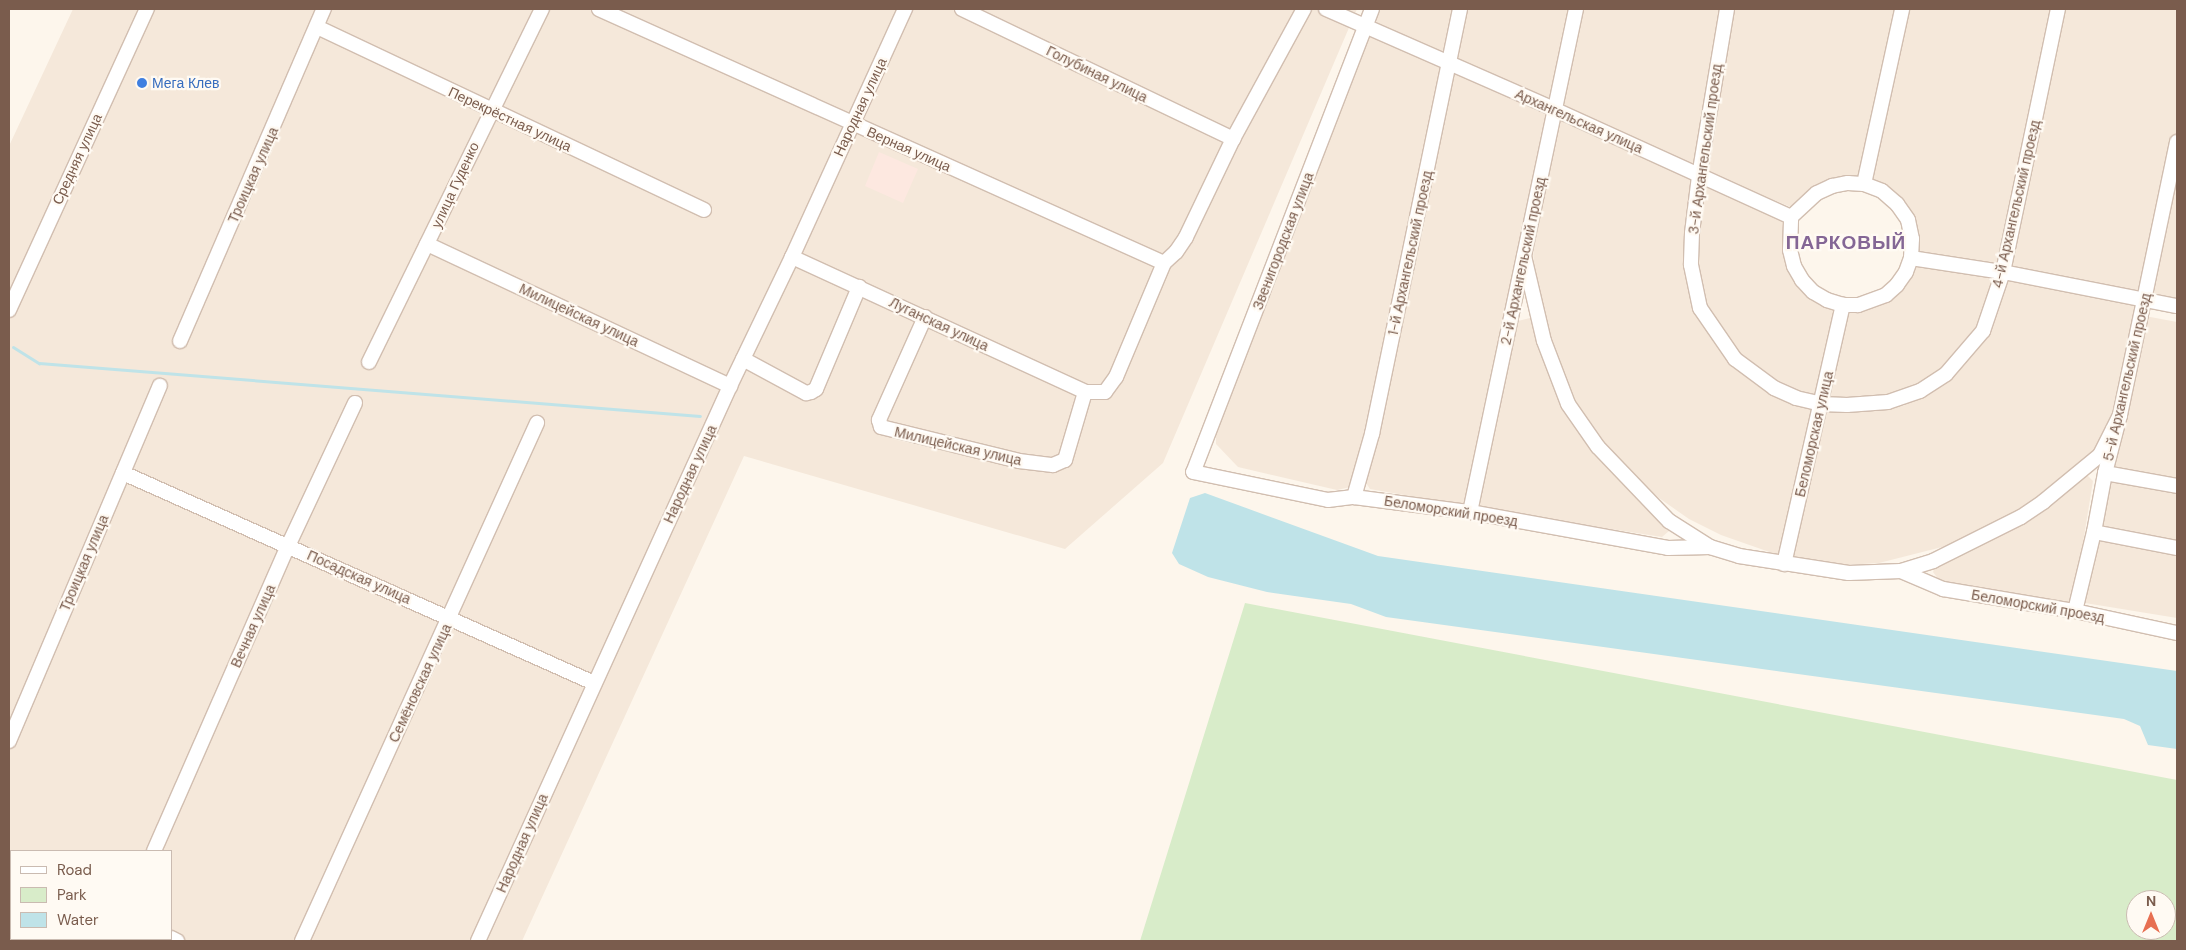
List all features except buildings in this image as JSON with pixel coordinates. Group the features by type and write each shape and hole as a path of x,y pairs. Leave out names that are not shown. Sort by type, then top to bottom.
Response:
{"street":[{"name":"Средняя улица","path":"9,310 147,9"},
{"name":"Троицкая улица","path":"180,341 324,9"},
{"name":"улица Гуденко","path":"370,362 491,110 542,9"},
{"name":"Верная улица","path":"599,9 1164,263"},
{"name":"Народная улица","path":"478,941 730,386 792,257 905,9"},
{"name":"Голубиная улица","path":"962,9 1233,139"},
{"path":"1086,392 1105,392 1116,377 1164,263 1176,252 1186,237 1233,139 1304,9"},
{"name":"Архангельская улица","path":"1326,9 1556,110 1791,217"},
{"name":"Звенигородская улица","path":"1193,472 1372,9"},
{"name":"1-й Архангельский проезд","path":"1354,497 1372,434 1460,9"},
{"name":"2-й Архангельский проезд","path":"1470,512 1576,9"},
{"name":"3-й Архангельский проезд","path":"1727,9 1699,176 1691,265 1700,308 1735,359 1757,376 1796,398 1821,404"},
{"path":"1864,184 1902,9"},
{"name":"4-й Архангельский проезд","path":"1821,404 1888,402 1920,391 1946,374 1983,331 2003,272 2058,9"},
{"name":"Перекрёстная улица","path":"317,27 704,210"},
{"name":"5-й Архангельский проезд","path":"2075,611 2094,532 2105,473 2120,415 2177,142"},
{"path":"1848,183 1864,184 1882,191 1897,204 1908,220 1912,239 1911,258 1906,272 1886,294 1858,305 1843,304 1820,296 1802,280 1794,266 1790,250 1791,217 1817,193 1832,186 1848,183"},
{"name":"Милицейская улица","path":"427,244 730,386"},
{"name":"Беломорский проезд","path":"1524,256 1544,341 1568,404 1598,447 1669,520 1710,547 1739,556 1849,573 1902,571 1953,551 2021,517 2036,507 2100,455 2120,415"},
{"name":"Луганская улица","path":"792,257 1086,392"},
{"path":"1911,258 2003,272 2177,306"},
{"path":"744,359 806,393 816,388 859,287"},
{"name":"Беломорская улица","path":"1784,564 1843,304"},
{"name":"Милицейская улица","path":"925,317 879,420 880,426 1019,461 1053,465 1065,460 1086,392"},
{"name":"Троицкая улица","path":"9,741 160,386"},
{"name":"Вечная улица","path":"154,850 288,546 355,403"},
{"name":"Семёновская улица","path":"302,941 537,423"},
{"name":"Беломорский проезд","path":"1193,472 1328,500 1354,497 1470,512 1668,548 1710,547"},
{"name":"Посадская улица","path":"123,473 594,683"},
{"path":"2105,473 2177,486"},
{"path":"2094,532 2177,548"},
{"name":"Беломорский проезд","path":"1902,571 1943,589 2075,611 2177,633"}],"shaded area":[{"path":"73,9 1357,9 1163,463 1065,549 744,456 522,941 9,941 9,146"},
{"path":"1378,9 1458,9 1449,57 1381,27 1374,19"},
{"path":"1463,9 1573,9 1553,99 1548,101 1455,60"},
{"path":"1579,9 1723,9 1698,162 1688,167 1564,109 1560,104"},
{"path":"1733,9 1898,9 1861,177 1796,209 1705,172"},
{"path":"1906,9 2052,9 2000,267 1918,256 1915,233 1871,181"},
{"path":"2063,9 2177,9 2177,133 2147,287 2139,294 2008,270"},
{"path":"1371,31 1446,66 1355,486 1337,490 1238,467 1216,444 1216,428 1366,39"},
{"path":"1453,68 1548,114 1467,506 1370,489 1366,483"},
{"path":"1561,118 1692,176 1698,308 1737,366 1816,406 1782,551 1778,555 1721,535 1689,519 1659,498 1613,457 1576,402 1549,336 1534,274 1533,241"},
{"path":"879,152 918,169 903,203 865,186"},
{"path":"2177,180 2177,301 2164,299 2154,293"},
{"path":"1705,181 1789,220 1789,241 1813,295 1835,310 1818,396 1798,396 1734,353 1704,307 1694,261"},
{"path":"1914,263 1995,277 1985,315 1969,342 1936,374 1891,399 1826,399 1847,313 1865,308"},
{"path":"2007,276 2142,302 2122,397 2094,453 2043,498 1950,545 1879,563 1845,565 1792,559 1826,409 1903,406 1948,377"},
{"path":"2145,316 2177,322 2177,618 2085,603"},
{"path":"1534,317 1576,422 1665,523 1669,531 1662,537 1489,510 1480,505 1479,496 1514,322"},
{"path":"2086,474 2093,481 2073,604 1942,584 1933,572 1936,564"}],"green space":[{"path":"1245,603 2177,780 2177,941 1140,941"}],"water":[{"path":"1205,493 1378,556 2177,671 2177,749 2148,745 2140,726 2124,719 1386,617 1351,604 1267,592 1208,577 1179,564 1172,553 1190,498"}],"waterway":[{"path":"13,347 39,363 700,416"}],"place":[{"name":"Мега Клев","path":"142,83"}],"district":[{"name":"ПАРКОВЫЙ","path":"1846,243"}]}
